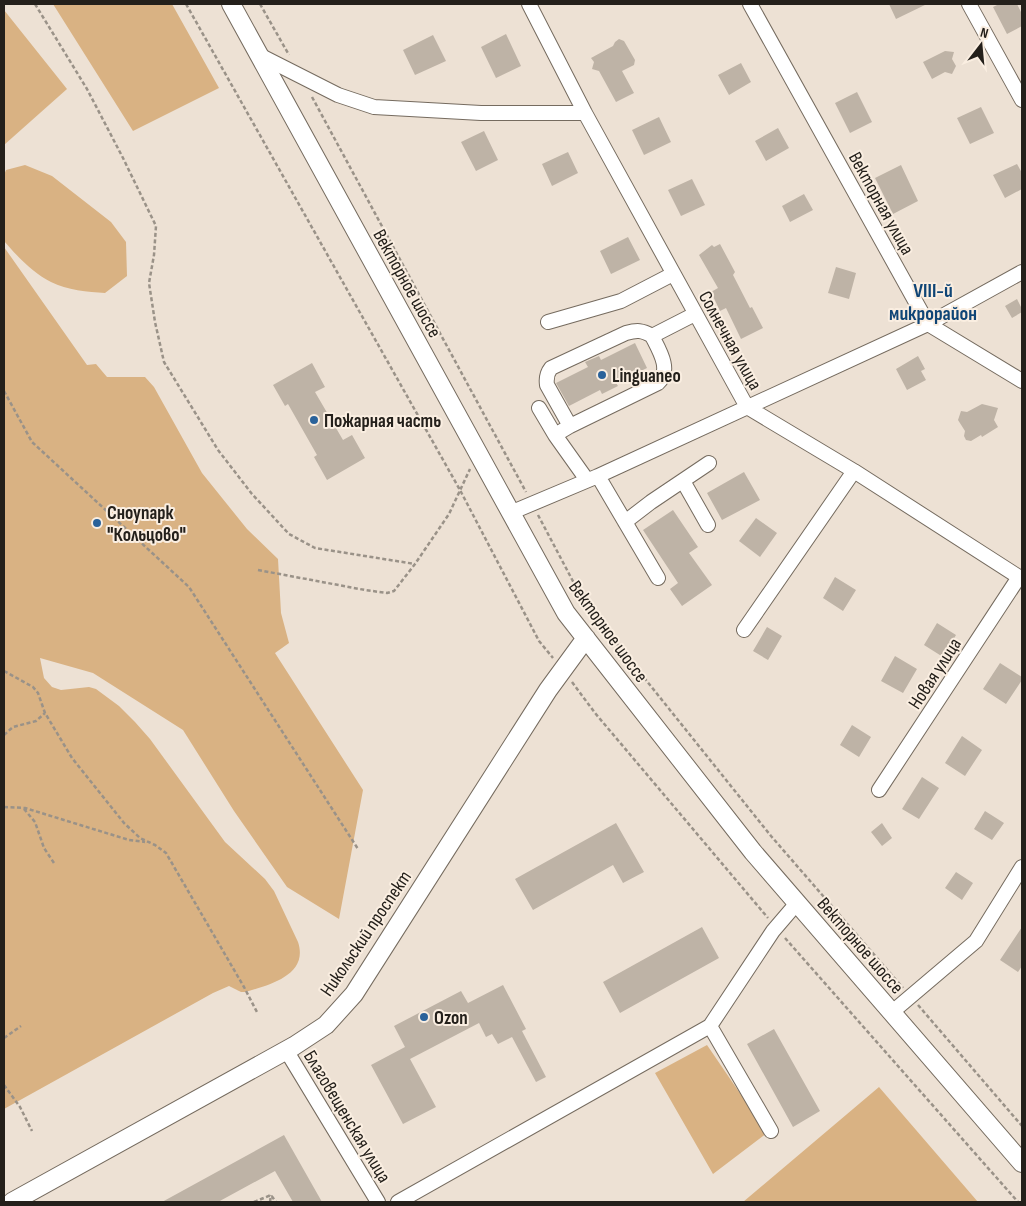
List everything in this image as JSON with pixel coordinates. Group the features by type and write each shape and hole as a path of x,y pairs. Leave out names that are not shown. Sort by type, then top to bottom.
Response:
{"main road":[{"name":"Векторное шоссе","path":"231,4 566,613 753,852 1022,1163"},
{"name":"Никольский проспект","path":"12,1202 286,1050 326,1025 354,994 544,698 586,638"}],"street":[{"name":"Солнечная улица","path":"529,4 584,113 747,407 854,471 1021,578"},
{"name":"Векторная улица","path":"750,4 928,324 1022,382"},
{"path":"969,4 1022,100"},
{"path":"261,56 338,95 374,107 481,112 584,113"},
{"path":"510,513 593,478 928,324 1022,272"},
{"path":"548,322 621,301 674,274"},
{"path":"652,336 695,314"},
{"path":"555,435 658,383 662,379 664,363 652,336 638,330 626,333 551,368 546,379 547,385 570,426"},
{"path":"539,408 555,435 593,478 625,522 658,578"},
{"path":"625,522 709,463"},
{"path":"744,630 854,471"},
{"path":"682,481 708,525"},
{"name":"Новая улица","path":"879,790 1021,578"},
{"path":"891,1013 976,941 1022,866"},
{"path":"398,1202 710,1026 773,931 797,903"},
{"path":"710,1026 771,1131"},
{"name":"Благовещенская улица","path":"286,1050 378,1202"}],"path":[{"path":"35,4 87,89 156,226 150,283 155,322 164,362 218,450 252,494 289,534 315,548 415,564"},
{"path":"260,4 301,75 585,604 771,836 1022,1126"},
{"path":"4,391 32,442 190,587 358,849"},
{"path":"258,570 365,590 387,593 394,591 449,514 478,454"},
{"path":"4,671 33,686 45,713 72,758 106,802 133,832 146,842 162,849 171,859 258,1014"},
{"path":"4,735 13,727 36,721 45,713"},
{"path":"4,807 23,808 129,840 146,842"},
{"path":"23,808 35,822 44,848 54,863"},
{"path":"4,1038 21,1026"},
{"path":"4,1085 20,1106 32,1130"},
{"path":"254,1202 271,1195"},
{"path":"270,1202 271,1195"},
{"path":"271,1195 276,1202"}],"shaded area":[{"path":"53,4 172,4 219,88 133,131"},
{"path":"4,10 67,89 4,145"},
{"path":"25,165 52,176 111,222 126,242 127,276 105,293 71,289 45,279 20,258 4,241 4,175 6,170"},
{"path":"4,247 87,365 96,364 107,377 145,377 154,387 202,473 247,529 278,559 281,613 289,643 275,653 363,790 339,919 287,887 234,811 183,730 93,673 40,658 44,678 52,687 61,690 89,687 96,689 119,706 150,739 225,842 265,879 274,891 298,942 300,953 298,963 285,977 245,992 229,986 213,993 4,1109"},
{"path":"707,1045 767,1133 713,1174 655,1073"},
{"path":"879,1087 978,1202 743,1202"}],"building":[{"path":"889,4 927,4 896,19"},
{"path":"999,4 1017,4 1022,14 1022,26 1007,34 993,7"},
{"path":"506,34 521,66 496,78 481,47"},
{"path":"433,35 446,61 415,75 403,50"},
{"path":"619,39 624,41 635,60 634,65 622,71 634,93 616,102 599,71 592,69 594,62 591,58 613,46"},
{"path":"945,51 954,52 952,59 956,66 952,74 945,72 932,79 923,62"},
{"path":"741,63 751,82 729,95 718,75"},
{"path":"857,92 872,122 850,133 835,103"},
{"path":"981,107 994,133 970,144 957,118"},
{"path":"659,117 671,142 644,155 632,130"},
{"path":"778,128 789,148 766,161 755,141"},
{"path":"484,131 498,160 476,171 461,142"},
{"path":"568,152 578,173 552,186 542,164"},
{"path":"1017,164 1022,173 1022,189 1005,198 993,175"},
{"path":"901,165 918,201 893,214 875,178"},
{"path":"692,179 705,205 681,216 668,190"},
{"path":"804,194 813,210 790,222 782,206"},
{"path":"628,237 640,260 611,274 600,251"},
{"path":"720,244 735,272 733,275 763,328 741,339 726,308 720,311 711,292 718,288 699,255 712,245 714,247"},
{"path":"836,267 856,273 849,299 828,293"},
{"path":"1017,299 1022,312 1012,318 1005,306"},
{"name":"Linguaneo","path":"635,343 647,368 616,383 618,386 602,394 600,390 569,406 556,383 588,367 585,362 599,356 601,360"},
{"path":"918,356 925,369 921,371 926,380 907,390 896,369"},
{"name":"Пожарная часть","path":"312,363 325,387 315,392 343,440 352,435 365,458 327,480 314,457 317,455 288,404 285,406 273,385"},
{"path":"982,404 998,408 994,420 998,427 982,437 981,435 971,441 966,440 964,436 965,431 958,420 961,411 967,412"},
{"path":"744,472 760,500 722,520 707,493"},
{"path":"673,510 698,547 689,553 712,585 682,606 670,589 678,583 643,530"},
{"path":"756,518 777,533 760,557 739,541"},
{"path":"835,577 856,590 843,611 823,598"},
{"path":"937,623 956,635 943,657 924,645"},
{"path":"767,627 782,636 768,660 753,651"},
{"path":"895,656 917,669 903,693 881,681"},
{"path":"1000,663 1022,677 1022,680 1006,704 983,689"},
{"path":"852,725 871,737 859,757 840,745"},
{"path":"962,736 982,750 965,776 945,763"},
{"path":"922,777 939,788 919,819 902,809"},
{"path":"985,811 1004,823 992,840 974,829"},
{"path":"616,823 644,872 623,883 613,865 533,910 515,879"},
{"path":"882,823 892,838 882,846 871,832"},
{"path":"956,872 973,883 962,900 945,888"},
{"path":"702,927 719,958 620,1013 603,982"},
{"path":"1022,927 1022,966 1018,972 1000,960"},
{"path":"503,985 526,1029 522,1031 546,1077 536,1082 512,1037 498,1044 492,1034 486,1037 479,1023 410,1059 436,1107 403,1124 371,1065 405,1047 394,1026 461,991 468,1003"},
{"path":"774,1029 820,1111 793,1127 747,1044"},
{"path":"284,1135 322,1202 293,1202 275,1171 218,1202 162,1202"}],"place":[{"name":"Linguaneo","path":"602,375"},
{"name":"Пожарная часть","path":"314,420"},
{"name":"Сноупарк \"Кольцово\"","path":"97,523"},
{"name":"Ozon","path":"424,1017"}],"district":[{"name":"VIII-й микрорайон","path":"933,302"}]}
